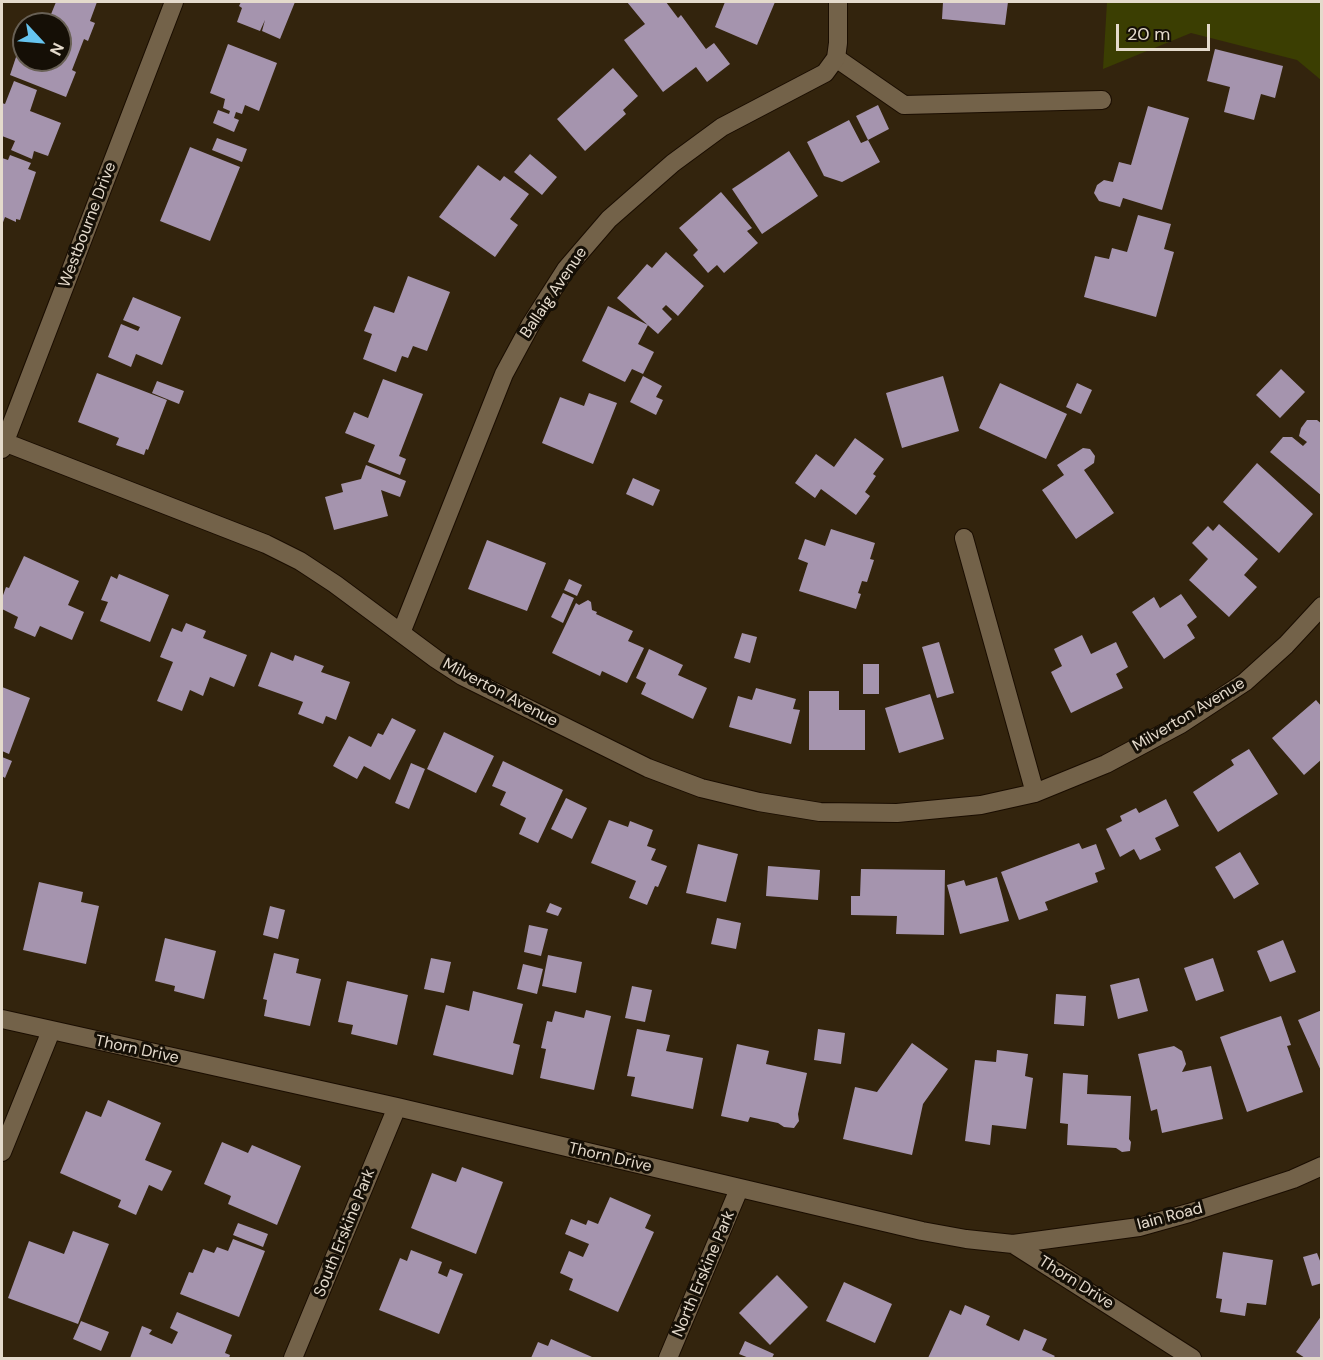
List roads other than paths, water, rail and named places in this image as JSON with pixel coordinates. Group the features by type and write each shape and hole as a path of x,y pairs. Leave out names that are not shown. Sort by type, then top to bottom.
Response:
{"street":[{"name":"Westbourne Drive","path":"3,445 174,2"},
{"path":"838,2 836,58 904,105 1102,100"},
{"name":"Ballaig Avenue","path":"401,633 504,374 531,324 566,269 609,219 673,163 722,127 825,73 836,58"},
{"name":"Milverton Avenue","path":"3,445 266,544 300,561 462,676 648,768 701,788 759,802 820,812 897,813 981,805 1035,793 1106,764 1181,724 1245,682 1286,645 1322,606"},
{"path":"964,538 1035,793"},
{"name":"Thorn Drive","path":"2,1019 397,1107 922,1231 1013,1244 1192,1359"},
{"path":"2,1152 51,1031"},
{"name":"South Erskine Park","path":"293,1359 397,1107"},
{"name":"Iain Road","path":"1013,1244 1139,1227 1190,1213 1293,1179 1322,1166"},
{"name":"North Erskine Park","path":"668,1359 739,1188"}]}
